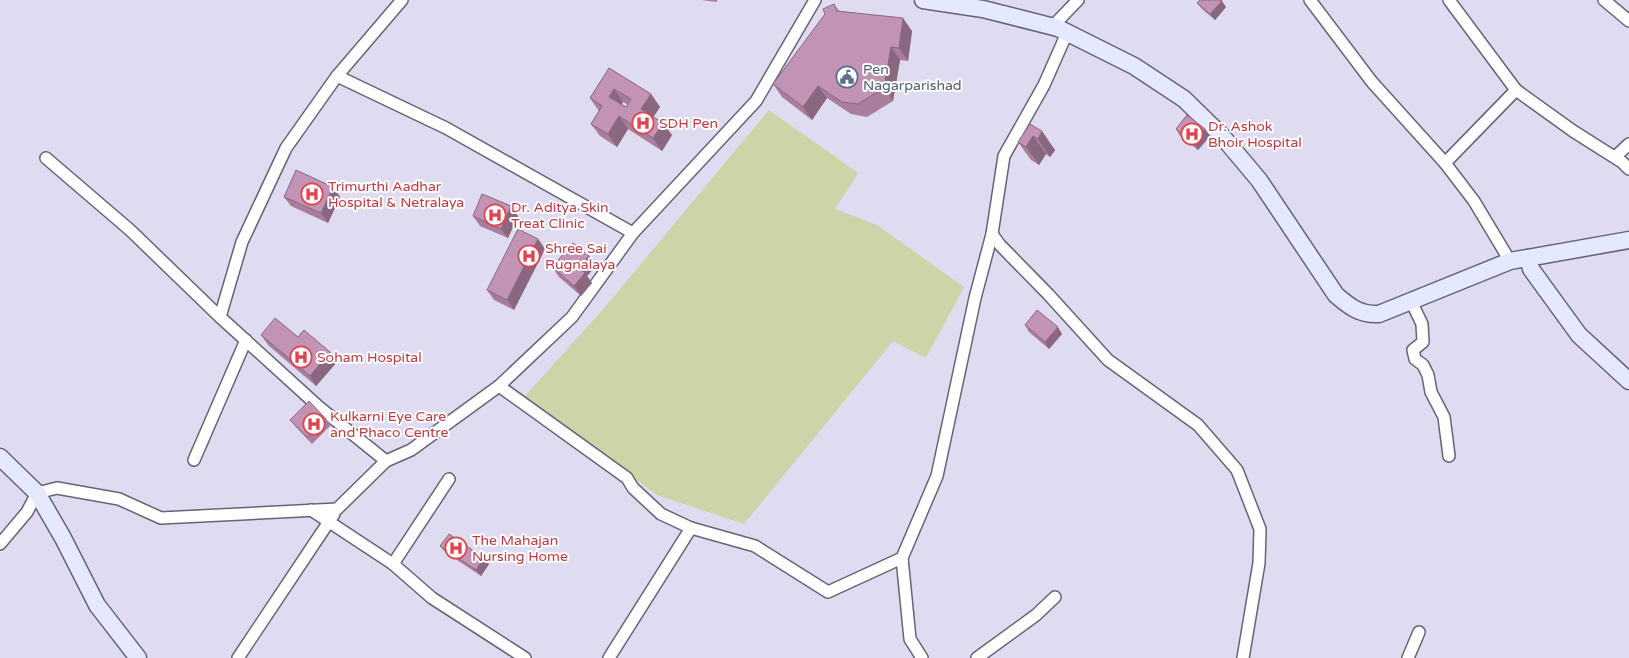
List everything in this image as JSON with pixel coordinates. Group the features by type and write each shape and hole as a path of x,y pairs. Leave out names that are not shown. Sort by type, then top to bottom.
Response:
{"main road":[{"path":"923,0 983,9 1059,30 1134,66 1184,99 1222,136 1259,180 1336,294 1352,309 1368,315 1379,314 1510,261 1629,240"},
{"path":"1528,258 1531,269 1578,335 1629,381"},
{"path":"0,457 37,494 63,538 96,605 138,658"}],"street":[{"path":"220,317 242,242 286,148 337,76 402,0"},
{"path":"238,658 338,509 386,461 411,450 499,386 572,317 633,233 756,102 815,0"},
{"path":"1310,0 1372,82 1445,163 1474,201 1510,261"},
{"path":"1449,0 1516,90 1572,131 1615,157 1629,169"},
{"path":"1604,0 1629,20"},
{"path":"922,658 910,639 902,558 937,476 975,298 992,234 1004,156 1044,85 1059,30 1072,3"},
{"path":"337,76 446,128 633,233"},
{"path":"1445,163 1516,90"},
{"path":"1615,157 1629,144"},
{"path":"46,158 130,230 220,317 319,407 386,461"},
{"path":"992,234 1000,245 1108,360 1198,425 1237,470 1260,529 1259,563 1243,658"},
{"path":"1411,301 1422,324 1423,342 1413,350 1416,359 1423,365 1428,375 1431,392 1444,417 1449,456"},
{"path":"194,460 246,340"},
{"path":"499,386 627,478 633,488 661,514 691,528 756,546 828,592 902,558"},
{"path":"393,564 449,479"},
{"path":"0,544 27,512 37,494 57,488 119,499 161,518 338,509"},
{"path":"311,510 330,520 352,538 393,564 432,598 525,658"},
{"path":"609,658 691,528"},
{"path":"977,658 1036,615 1055,597"},
{"path":"1408,658 1419,632"}],"green space":[{"path":"769,110 858,173 835,209 877,225 964,287 926,358 893,341 744,524 657,495 525,396 606,306"}],"building":[{"path":"1200,0 1222,1 1210,14 1197,3"},
{"name":"Pen Nagarparishad","path":"834,4 837,11 903,18 899,48 891,47 884,88 858,104 842,102 818,86 803,107 773,84 825,14 823,9"},
{"path":"609,68 651,94 641,109 663,123 653,138 619,116 608,134 591,124 602,106 590,98","holes":["614,89 631,99 626,107 609,97"]},
{"path":"1187,115 1205,129 1194,143 1176,129"},
{"path":"1030,124 1042,131 1038,139 1033,136 1026,147 1018,142"},
{"path":"296,170 333,187 321,213 284,197"},
{"path":"482,194 511,206 501,229 473,216"},
{"path":"518,229 538,239 507,300 487,290"},
{"path":"573,243 589,256 579,268 585,273 574,286 552,267"},
{"path":"1037,310 1058,327 1045,342 1025,325"},
{"path":"275,318 298,337 304,330 330,352 310,376 261,335"},
{"path":"309,401 326,419 307,437 290,420"},
{"path":"449,534 484,558 476,570 440,546"}],"place":[{"name":"Pen Nagarparishad","path":"847,77"},
{"name":"SDH Pen","path":"643,123"},
{"name":"Dr. Ashok Bhoir Hospital","path":"1192,134"},
{"name":"Trimurthi Aadhar Hospital & Netralaya","path":"312,194"},
{"name":"Dr. Aditya Skin Treat Clinic","path":"495,215"},
{"name":"Shree Sai Rugnalaya","path":"529,256"},
{"name":"Soham Hospital","path":"301,357"},
{"name":"Kulkarni Eye Care and Phaco Centre","path":"314,424"},
{"name":"The Mahajan Nursing Home","path":"456,548"}]}
